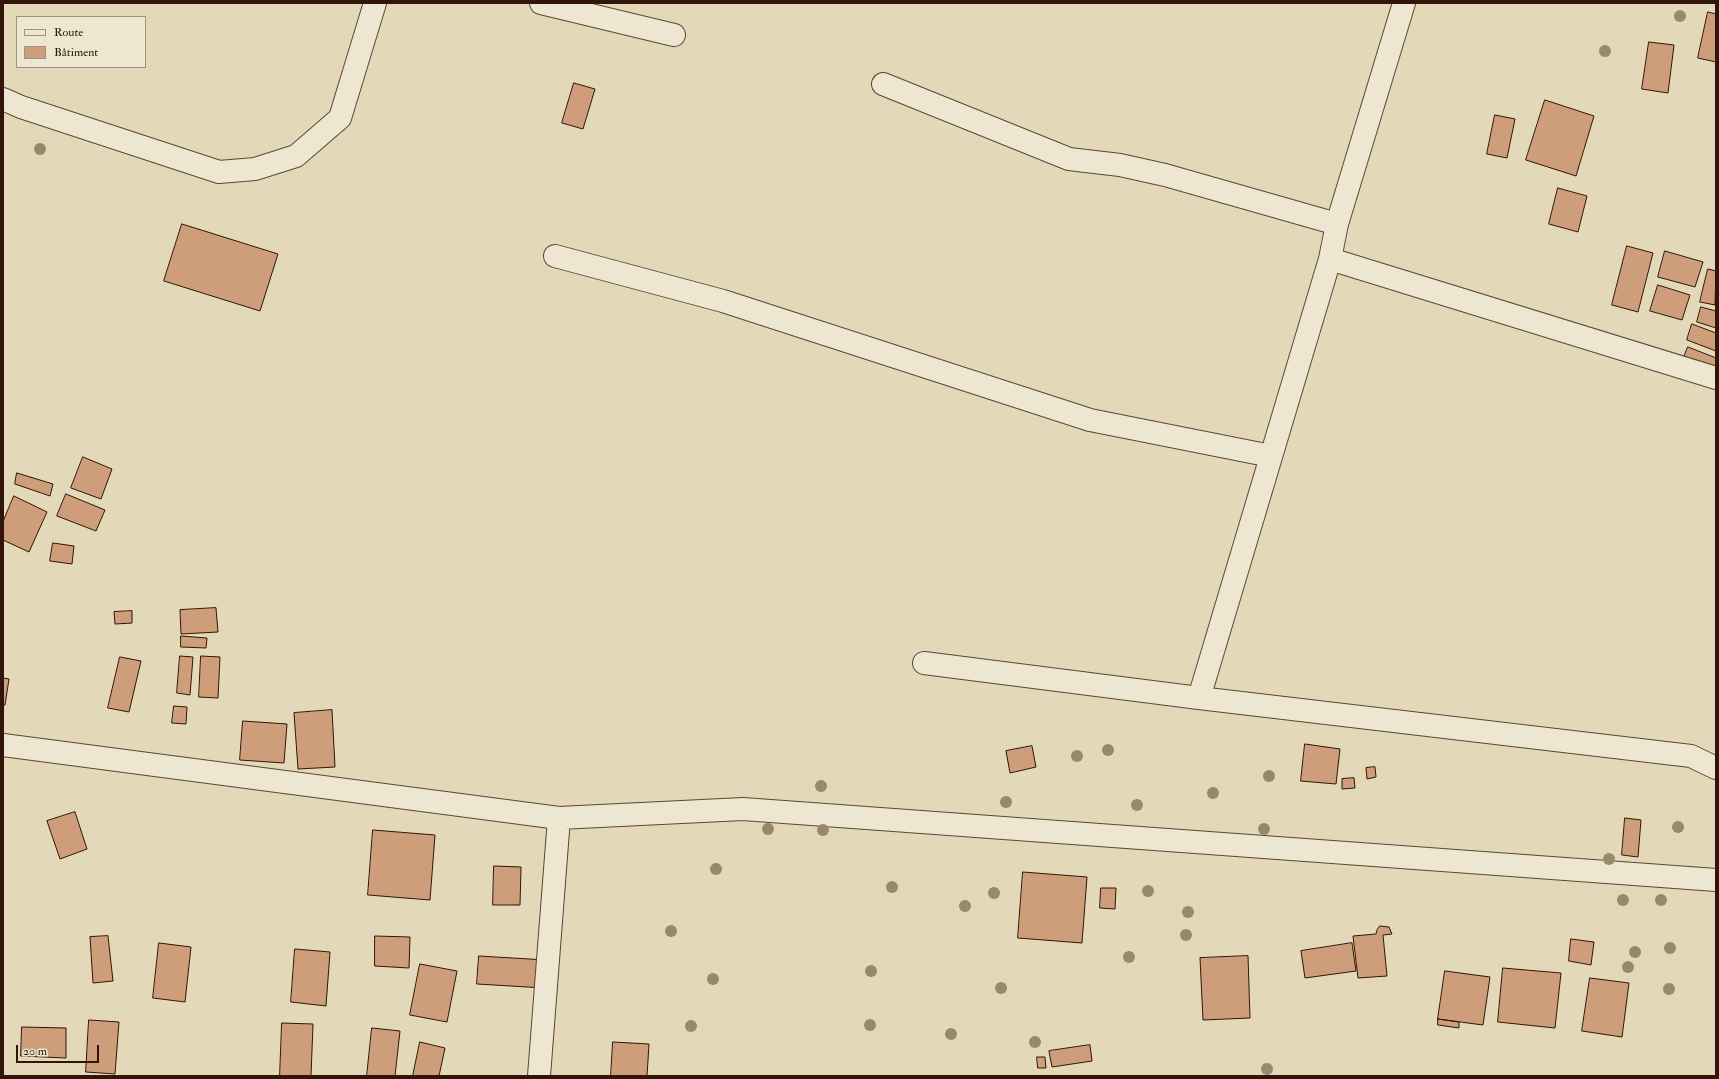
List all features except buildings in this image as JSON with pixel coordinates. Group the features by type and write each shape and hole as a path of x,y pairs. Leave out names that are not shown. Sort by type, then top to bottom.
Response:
{"street":[{"path":"3,99 21,107 219,172 255,169 296,156 340,118 375,3"},
{"path":"541,3 674,35"},
{"path":"1199,698 1330,259 1337,224 1404,3"},
{"path":"883,84 1069,159 1120,165 1165,175 1337,224"},
{"path":"555,256 723,301 1090,420 1271,456"},
{"path":"1330,259 1716,378"},
{"path":"924,663 1199,698 1691,756 1716,768"},
{"path":"3,745 559,818 743,809 1716,880"},
{"path":"539,1076 559,818"}]}
